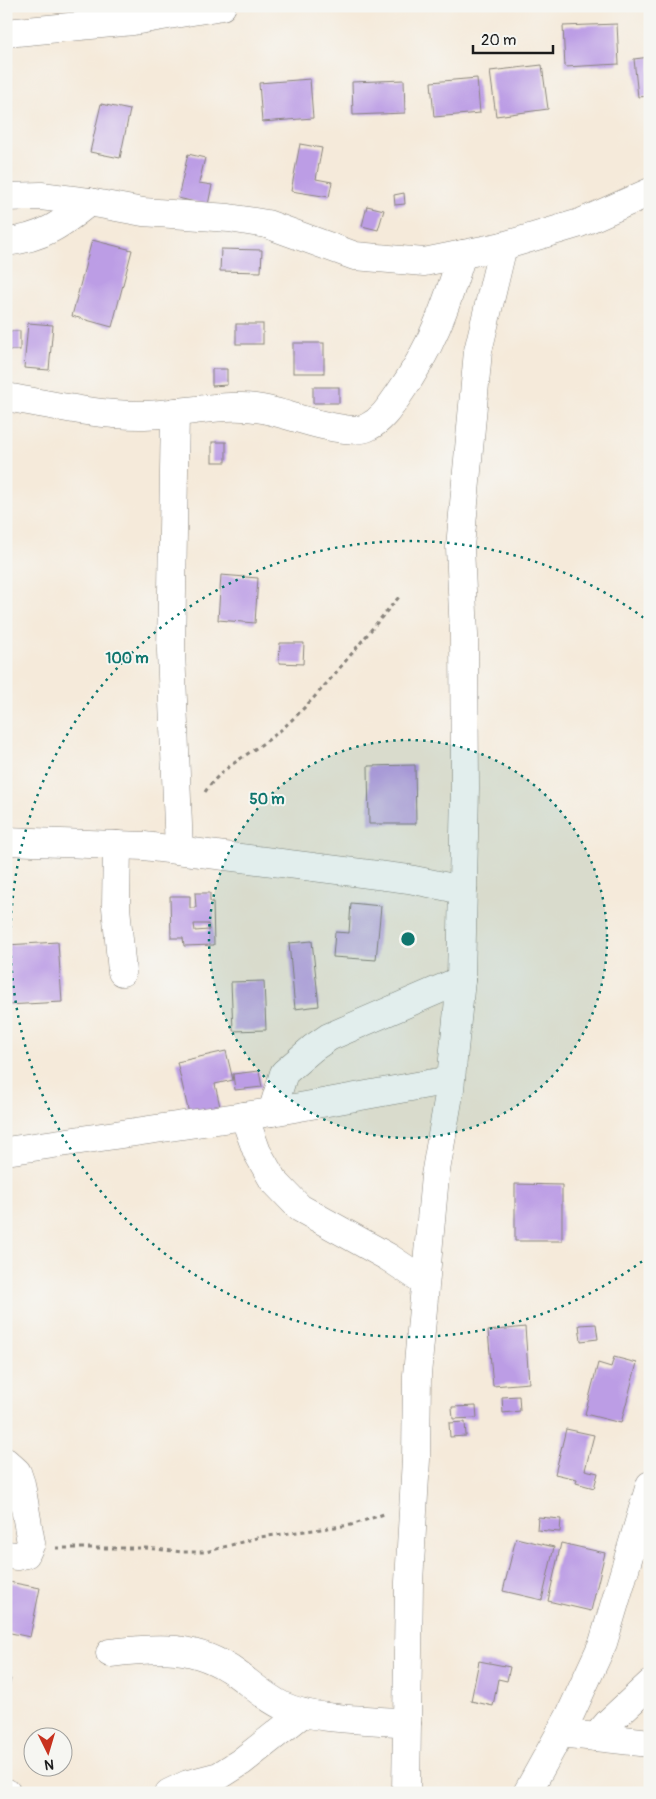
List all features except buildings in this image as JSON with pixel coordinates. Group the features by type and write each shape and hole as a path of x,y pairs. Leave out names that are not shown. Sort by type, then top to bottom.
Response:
{"street":[{"path":"6,33 133,21 222,6"},
{"path":"6,197 41,196 90,202 143,212 229,218 267,224 355,256 424,262 503,246 580,223 650,192"},
{"path":"6,242 29,240 46,233 90,202"},
{"path":"406,1793 409,1582 414,1495 417,1375 435,1176 450,1080 461,980 464,644 460,547 478,351 503,246"},
{"path":"6,397 83,410 144,415 231,407 261,409 336,429 367,428 383,416 419,365 446,308 462,254"},
{"path":"175,412 172,651 179,850"},
{"path":"6,841 117,845 179,850 409,879 463,890"},
{"path":"117,845 116,906 122,972"},
{"path":"272,1112 284,1073 313,1048 329,1038 461,980"},
{"path":"6,1151 272,1112 450,1080"},
{"path":"244,1116 257,1152 273,1180 300,1208 388,1257 424,1281"},
{"path":"6,1462 17,1472 21,1484 32,1543 18,1552"},
{"path":"527,1793 560,1733 603,1643 650,1485"},
{"path":"110,1653 146,1648 206,1655 283,1706 304,1714 407,1722"},
{"path":"596,1737 608,1723 650,1684"},
{"path":"169,1793 188,1784 219,1776 241,1762 304,1714"},
{"path":"560,1733 650,1743"}],"path":[{"path":"201,799 212,781 263,745 303,709 342,668 399,597"},
{"path":"18,1552 146,1548 182,1552 206,1552 260,1537 351,1525 398,1508 414,1495"}]}
